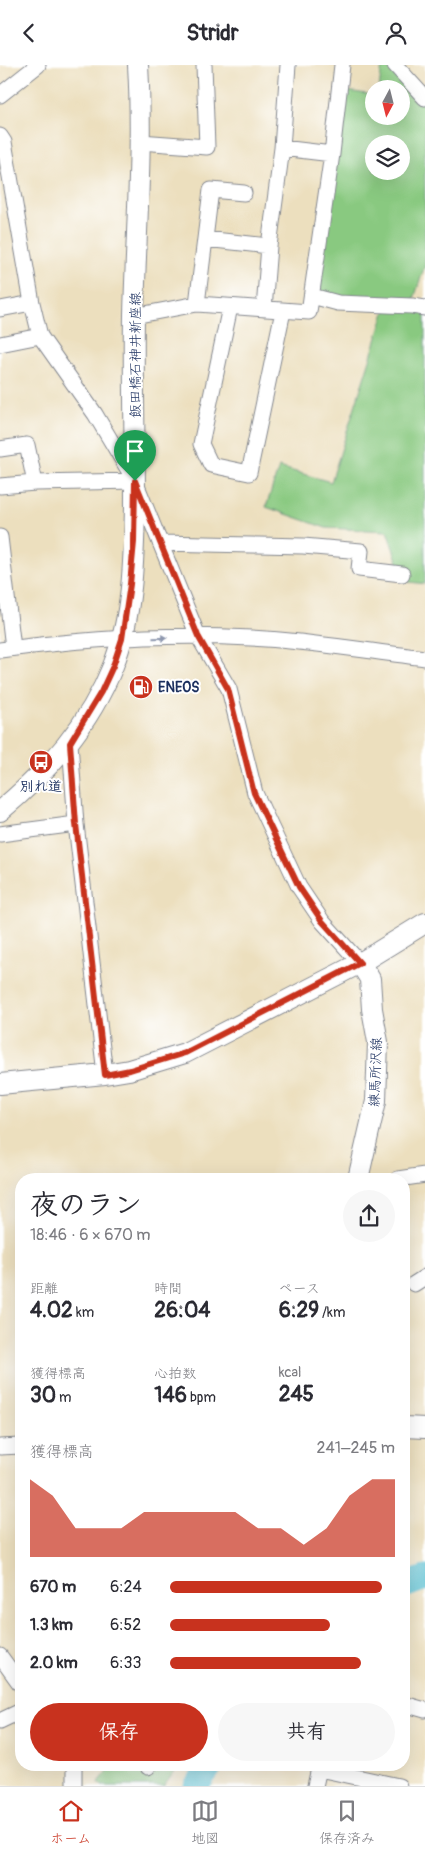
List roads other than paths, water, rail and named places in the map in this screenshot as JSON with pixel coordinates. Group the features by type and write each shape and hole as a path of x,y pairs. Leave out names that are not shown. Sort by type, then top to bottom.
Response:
{"main road":[{"name":"飯田橋石神井新座線","path":"0,811 70,743 101,692 113,666 122,639 134,542 134,316 140,142 138,65"},
{"path":"0,1084 105,1075 130,1070 185,1053 360,963 425,923"},
{"name":"練馬所沢線","path":"359,1173 376,1101 378,1042 372,1009 370,979 360,963"},
{"path":"410,1427 425,1428"}],"street":[{"path":"0,95 38,65"},
{"path":"140,142 207,147 204,65"},
{"path":"264,309 269,246 282,148 288,65"},
{"path":"134,316 197,304 309,312 332,154 342,65"},
{"path":"395,65 425,98"},
{"path":"0,136 4,142 32,303 40,336 95,414 135,481 198,636 228,689 254,793 299,887 322,921 360,963"},
{"path":"282,148 332,154"},
{"path":"197,304 211,190 244,193"},
{"path":"205,239 269,246"},
{"path":"312,296 338,303 412,305 425,308"},
{"path":"0,309 32,303"},
{"path":"230,307 201,445 211,465 249,473 283,311"},
{"path":"0,344 40,336"},
{"path":"0,449 27,445 35,483"},
{"path":"0,486 35,483 135,481"},
{"path":"0,537 6,649 122,639 198,636 272,640 425,658"},
{"path":"160,543 303,546 361,551 359,569 402,574"},
{"path":"70,743 76,824 105,1075"},
{"path":"0,834 76,824"},
{"path":"410,1177 425,1175"},
{"path":"0,1447 15,1446"},
{"path":"0,1656 15,1677"},
{"path":"410,1706 425,1710"},
{"path":"0,1721 15,1714"},
{"path":"74,1771 74,1786"},
{"path":"315,1786 319,1771"},
{"path":"340,1771 399,1786"}],"waterway":[{"path":"410,1584 425,1578"},
{"path":"196,1786 207,1771"}],"place":[{"name":"ENEOS","path":"141,687"},
{"name":"別れ道","path":"41,762"}]}
